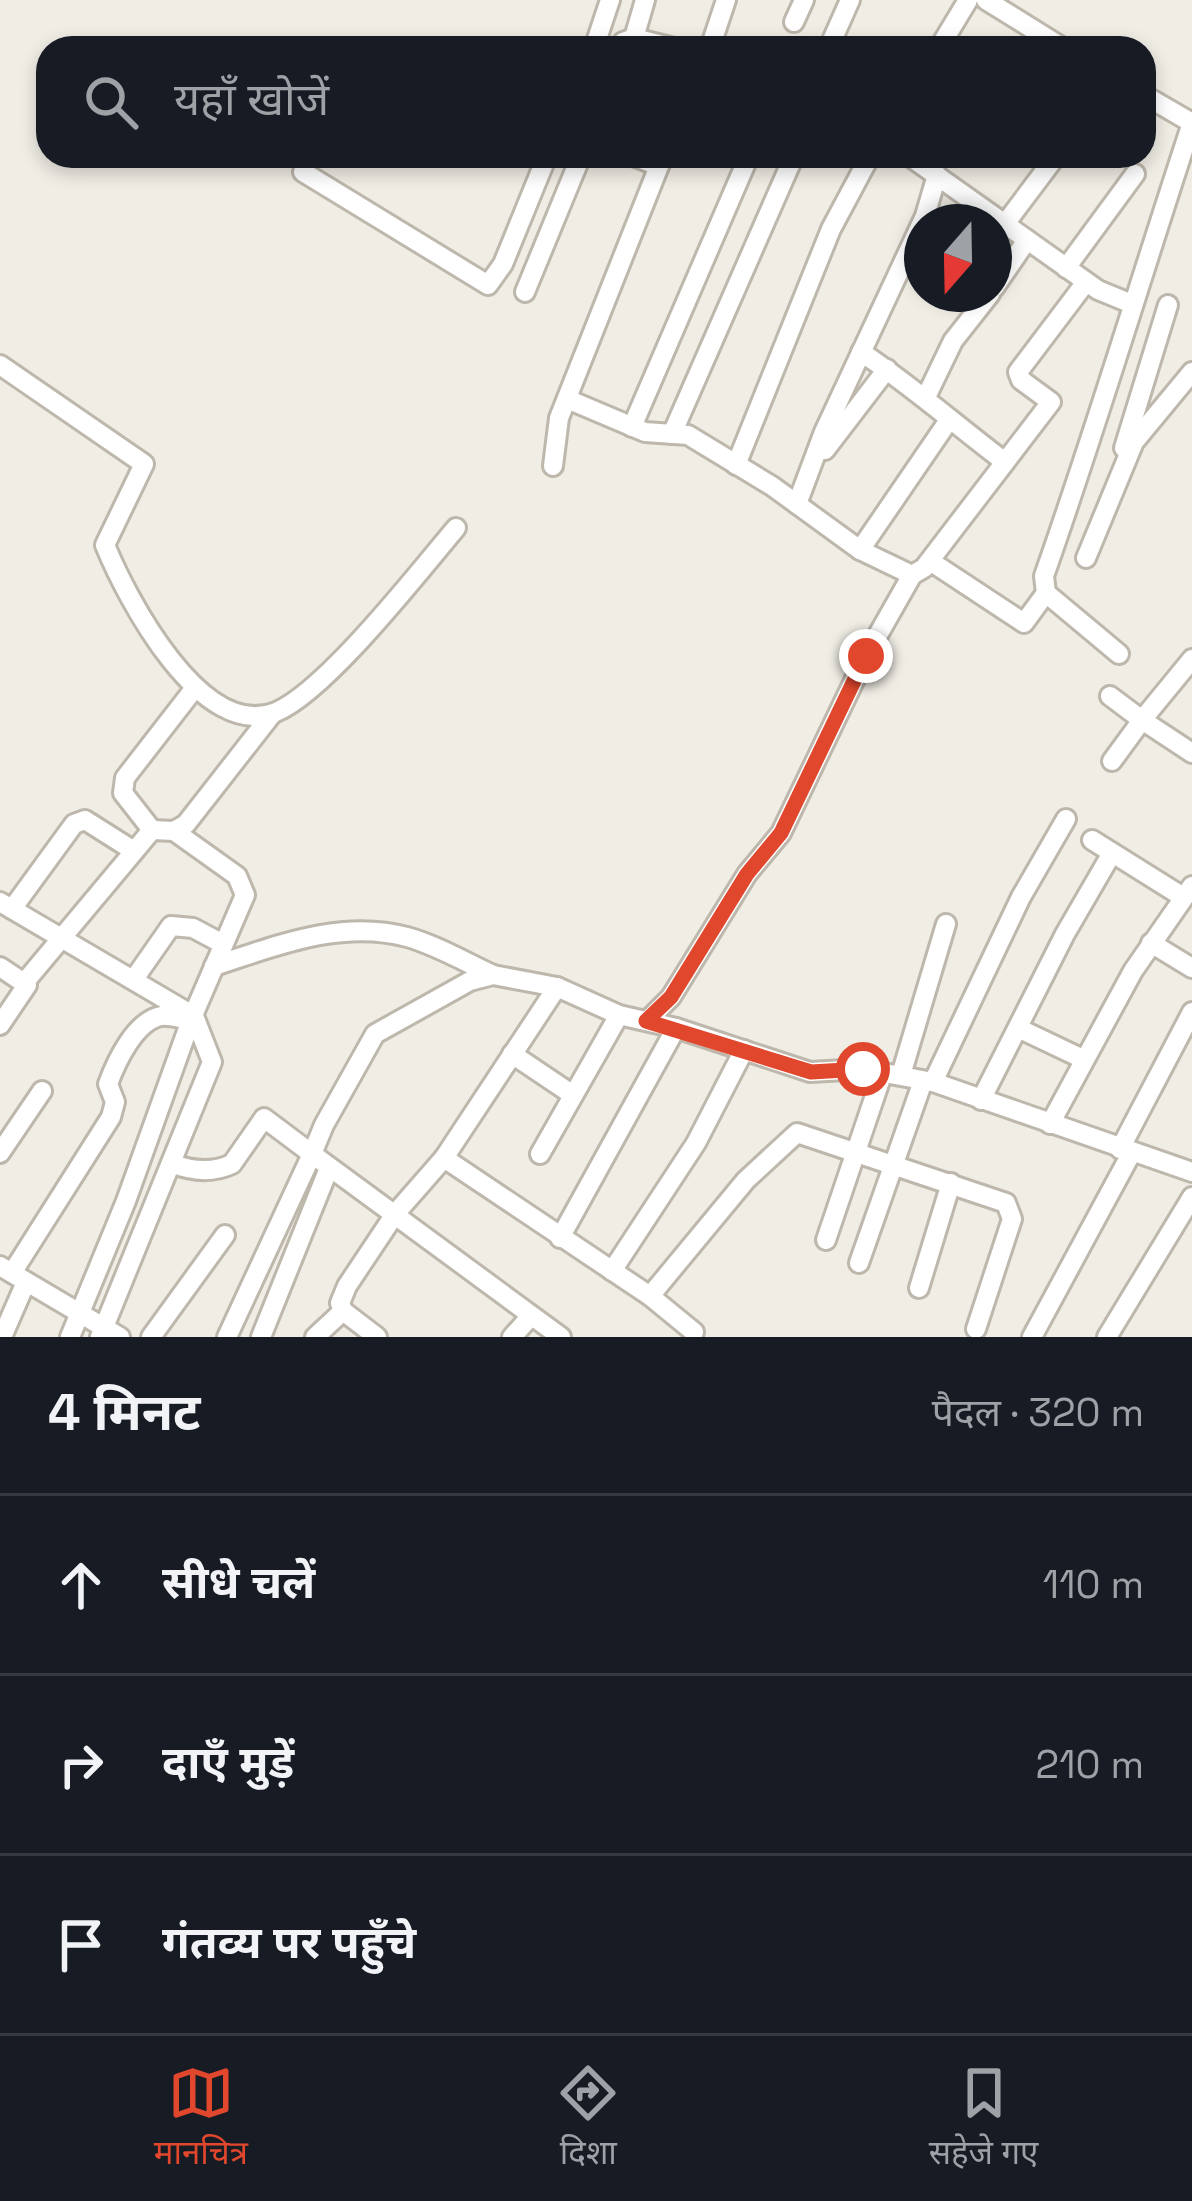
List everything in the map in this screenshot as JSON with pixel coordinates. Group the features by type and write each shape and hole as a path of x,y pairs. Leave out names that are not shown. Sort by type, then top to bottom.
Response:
{"street":[{"path":"598,36 610,0"},
{"path":"630,36 645,0"},
{"path":"714,36 726,0"},
{"path":"794,22 803,0"},
{"path":"834,36 850,0"},
{"path":"946,36 968,0"},
{"path":"986,0 1031,36"},
{"path":"930,561 1024,623 1046,593 1044,576 1192,123 1156,102"},
{"path":"303,172 488,285 503,264 542,168"},
{"path":"526,292 576,168"},
{"path":"553,466 559,418 658,168"},
{"path":"632,427 744,168"},
{"path":"673,434 789,168"},
{"path":"736,465 831,230 864,168"},
{"path":"927,168 977,204"},
{"path":"1012,215 1047,168"},
{"path":"1066,268 1135,174"},
{"path":"797,504 925,216 937,175"},
{"path":"1012,229 1086,282 1132,304"},
{"path":"1012,262 1027,240"},
{"path":"646,1021 671,997 747,874 781,833 866,656 912,575 930,561 1051,402 1021,380 1018,372 1086,282"},
{"path":"1086,558 1125,453 1168,305"},
{"path":"926,397 952,341 975,312"},
{"path":"861,352 926,397 1005,462"},
{"path":"0,365 144,464 105,545 122,588 194,689 211,703 236,712 272,714"},
{"path":"811,468 887,369"},
{"path":"1125,453 1192,372"},
{"path":"567,399 632,427 688,435 860,550 912,575"},
{"path":"860,550 949,420"},
{"path":"1090,443 1125,453"},
{"path":"194,689 124,778 123,793 152,830 174,831 186,824 272,714 305,693 456,528"},
{"path":"1046,593 1119,654"},
{"path":"1112,761 1192,659"},
{"path":"1110,696 1192,753"},
{"path":"859,1263 891,1163 928,1082 1021,896 1066,819"},
{"path":"12,1274 108,1333 212,1062 192,1018 6,905 74,824 85,820 94,824 134,851"},
{"path":"0,1025 25,983 152,830"},
{"path":"70,1337 126,1202 192,1018 245,895 243,884 174,831"},
{"path":"1050,1124 1151,944 1188,891 1092,840"},
{"path":"981,1100 1112,853"},
{"path":"826,1240 855,1149 892,1073 946,924"},
{"path":"134,979 171,926 193,928 223,944"},
{"path":"214,966 313,935 354,932 405,937 493,975 557,987 619,1015 676,1028 811,1072 892,1073 928,1082 1192,1172"},
{"path":"1151,944 1192,968"},
{"path":"0,967 25,983"},
{"path":"227,1337 324,1125 375,1034 470,981 493,975"},
{"path":"377,1337 343,1311 340,1303 347,1286 395,1214 444,1158 557,987"},
{"path":"1032,1337 1192,1012"},
{"path":"540,1154 619,1015"},
{"path":"2,1337 12,1274 111,1117 115,1102 108,1084 129,1045 143,1026 162,1016 192,1018"},
{"path":"560,1238 676,1028"},
{"path":"1018,1028 1083,1059"},
{"path":"612,1271 696,1143 744,1050"},
{"path":"512,1054 573,1095"},
{"path":"0,1153 42,1091"},
{"path":"171,1163 188,1170 225,1168 265,1118 561,1337"},
{"path":"650,1296 746,1180 791,1135 803,1133 999,1198 1011,1208 1012,1219 976,1328"},
{"path":"444,1158 650,1296 694,1332"},
{"path":"261,1337 329,1168"},
{"path":"919,1288 951,1183"},
{"path":"1107,1337 1192,1197"},
{"path":"152,1337 225,1234"},
{"path":"315,1337 343,1311"},
{"path":"512,1337 530,1316"}],"route":[{"path":"863,1069 811,1072 646,1021 671,997 747,874 781,833 866,656"}]}
